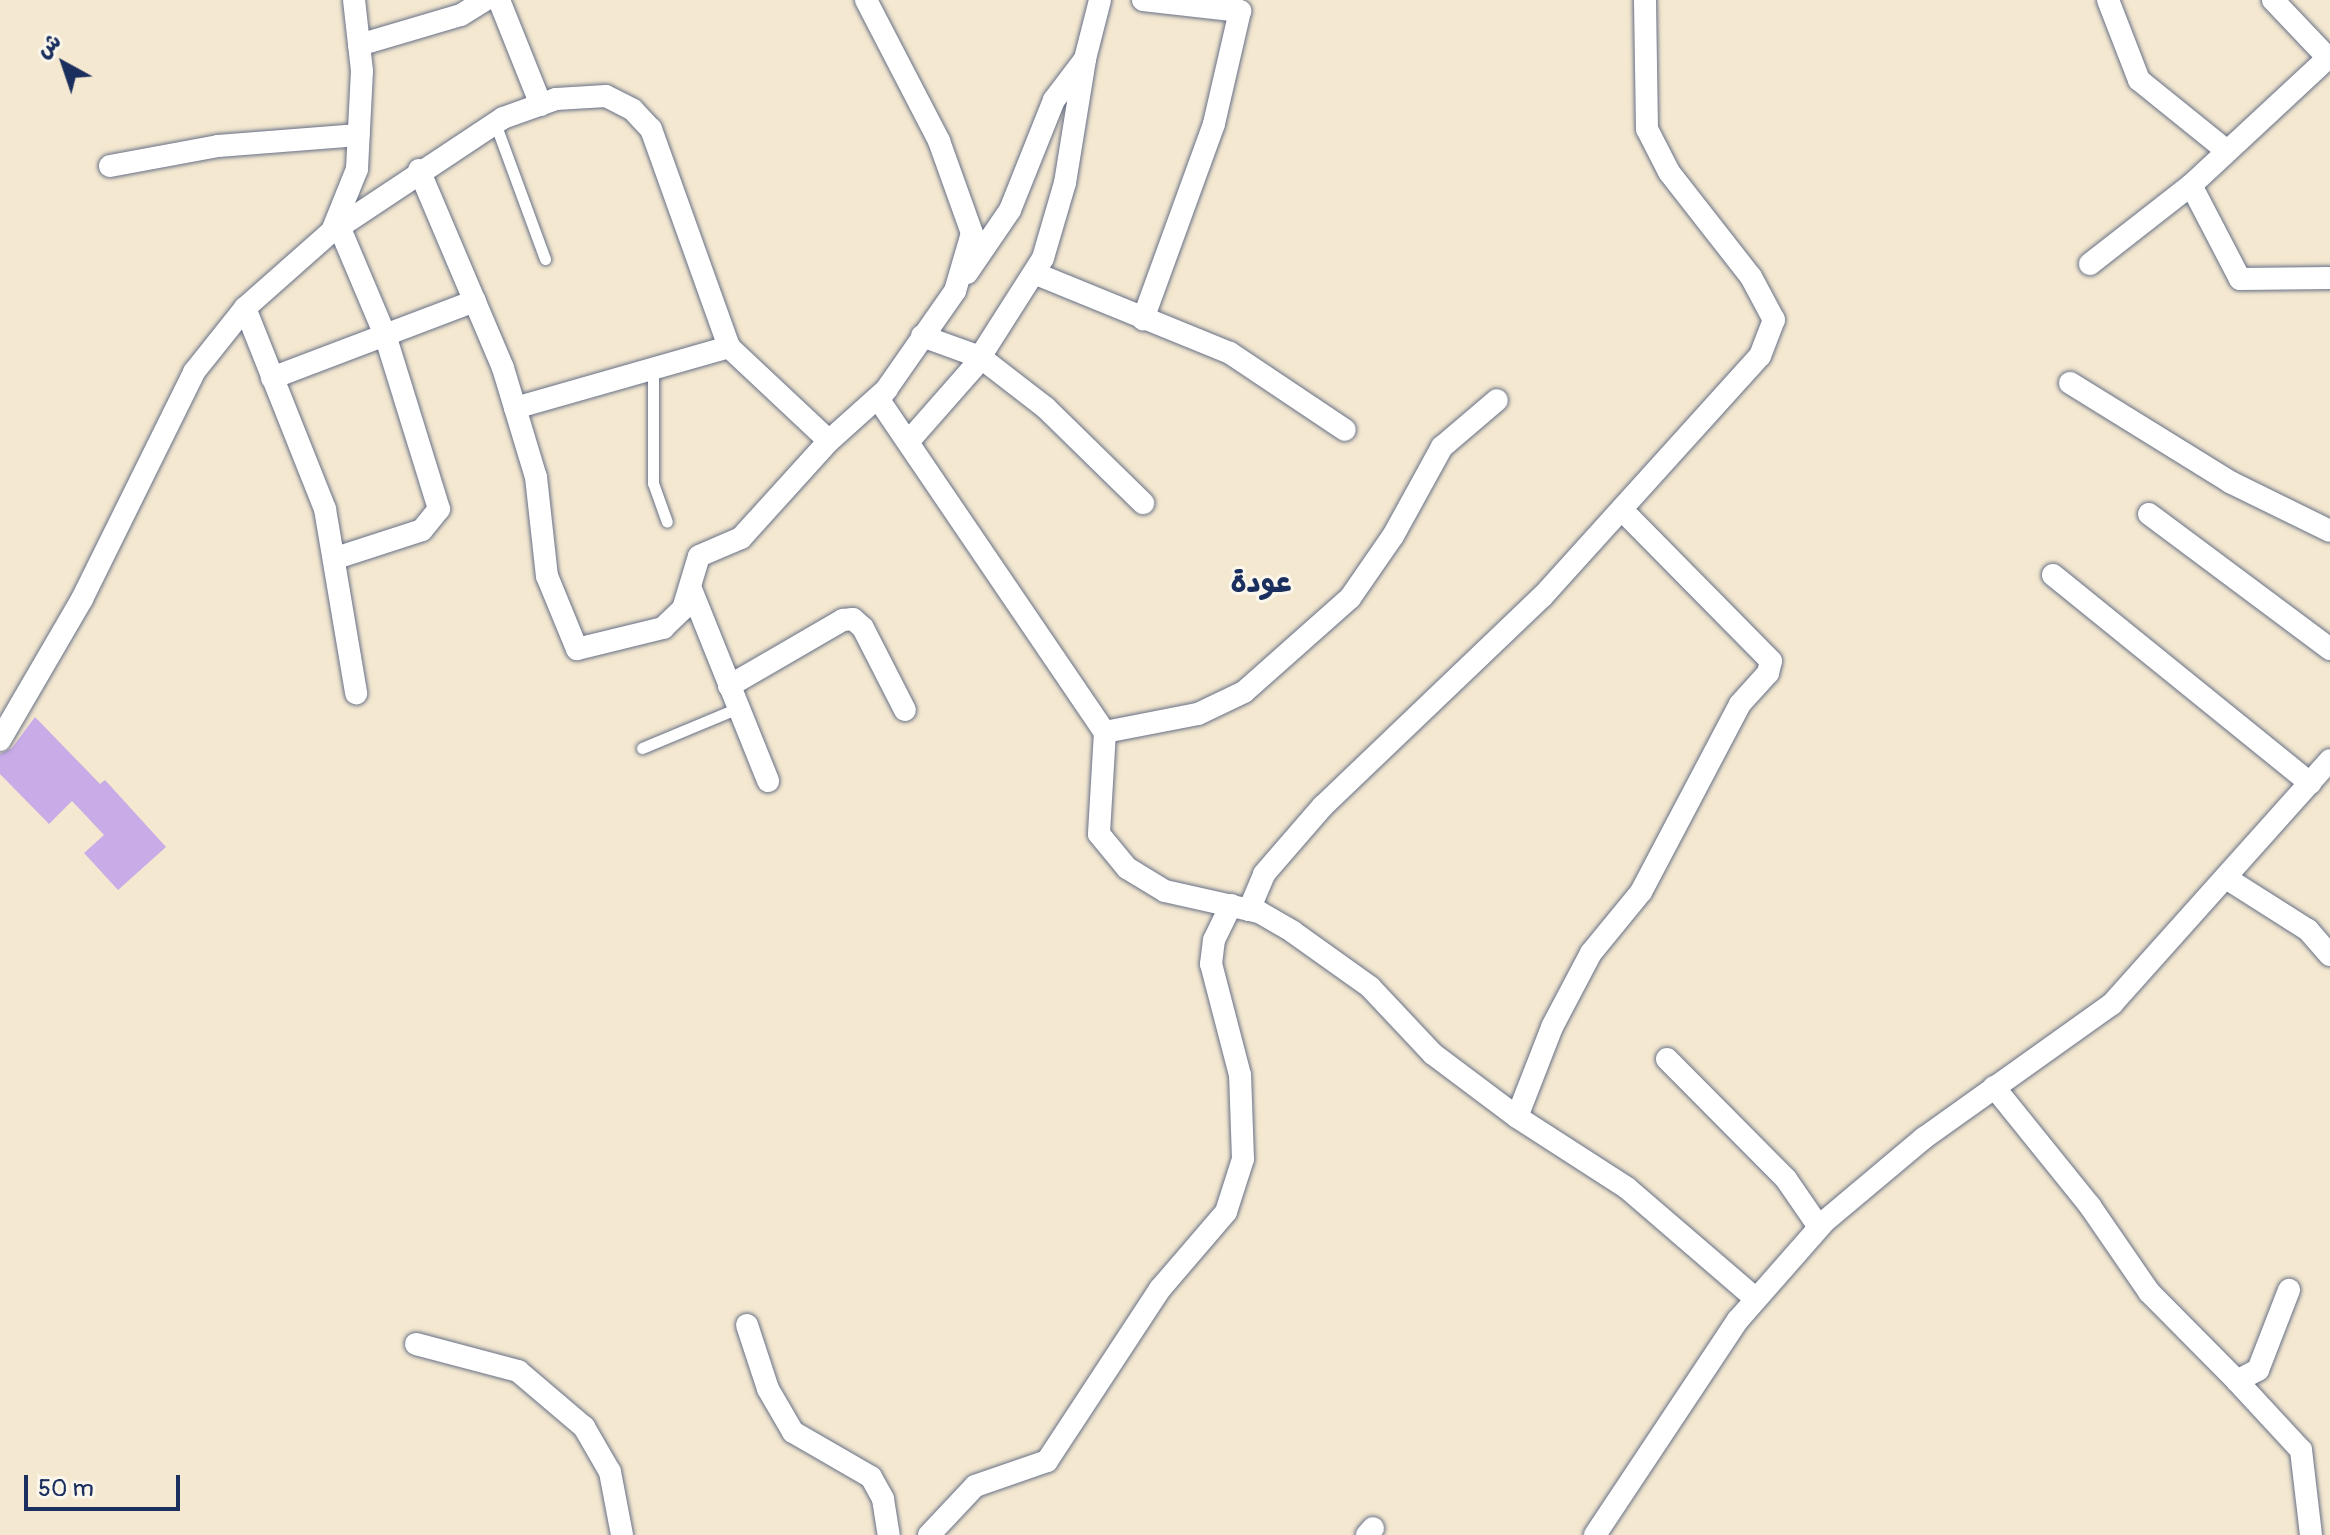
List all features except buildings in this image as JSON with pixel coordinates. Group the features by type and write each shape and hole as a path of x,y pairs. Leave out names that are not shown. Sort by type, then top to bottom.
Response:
{"street":[{"path":"336,558 422,530 439,509 385,335 335,229 357,169 359,45 354,0"},
{"path":"359,45 461,15 485,0"},
{"path":"499,0 541,105"},
{"path":"866,0 939,141 972,233 955,291"},
{"path":"908,442 980,357 1043,258 1065,183 1085,59 1100,0"},
{"path":"1143,0 1240,11 1214,124 1143,319"},
{"path":"929,1535 975,1486 1047,1461 1160,1289 1226,1212 1243,1159 1240,1075 1211,964 1214,940 1264,874 1323,806 1542,597 1760,356 1774,320 1751,277 1669,172 1647,129 1645,0"},
{"path":"2108,0 2139,80 2227,151"},
{"path":"2090,264 2191,185 2329,57 2273,0"},
{"path":"1085,59 1054,100 1010,210 879,400 1105,732 1097,795 1099,834 1127,868 1165,891 1240,907 1293,932 1370,987 1433,1054 1517,1117 1627,1188 1756,1299"},
{"path":"0,740 75,612 194,372 245,308 335,229 419,170 495,123 541,105 606,96 633,110 651,129 729,347 829,441"},
{"path":"110,166 218,146 359,135"},
{"path":"419,170 475,301 515,408 536,477 547,576 577,649 663,628 683,609 699,556 741,538 829,441 887,389"},
{"path":"2191,185 2240,279 2330,278"},
{"path":"1034,273 1230,353 1345,430"},
{"path":"272,378 475,301"},
{"path":"245,308 325,509 336,558 356,693"},
{"path":"922,336 980,357 1046,408 1143,503"},
{"path":"515,408 729,347"},
{"path":"2070,383 2230,482 2330,531"},
{"path":"1105,732 1198,714 1244,692 1350,598 1393,536 1442,447 1497,400"},
{"path":"1517,1117 1552,1027 1591,953 1641,892 1740,704 1768,673 1771,661 1623,511"},
{"path":"2149,514 2330,649"},
{"path":"2053,575 2310,783"},
{"path":"691,589 768,781"},
{"path":"729,686 843,620 853,619 863,628 905,710"},
{"path":"1595,1535 1756,1299 1819,1227 1924,1138 2112,1004 2330,760"},
{"path":"2226,878 2308,930 2330,955"},
{"path":"1667,1059 1786,1179 1819,1227"},
{"path":"1994,1087 2090,1206 2149,1292 2301,1450 2311,1535"},
{"path":"2237,1381 2258,1370 2289,1290"},
{"path":"747,1325 768,1389 793,1432 871,1477 883,1499 889,1535"},
{"path":"416,1344 518,1371 584,1427 610,1472 622,1535"}],"lane":[{"path":"495,123 545,259"},
{"path":"653,369 653,483 667,522"},
{"path":"642,748 738,708"}],"district":[{"name":"عودة","path":"1261,583"}]}
